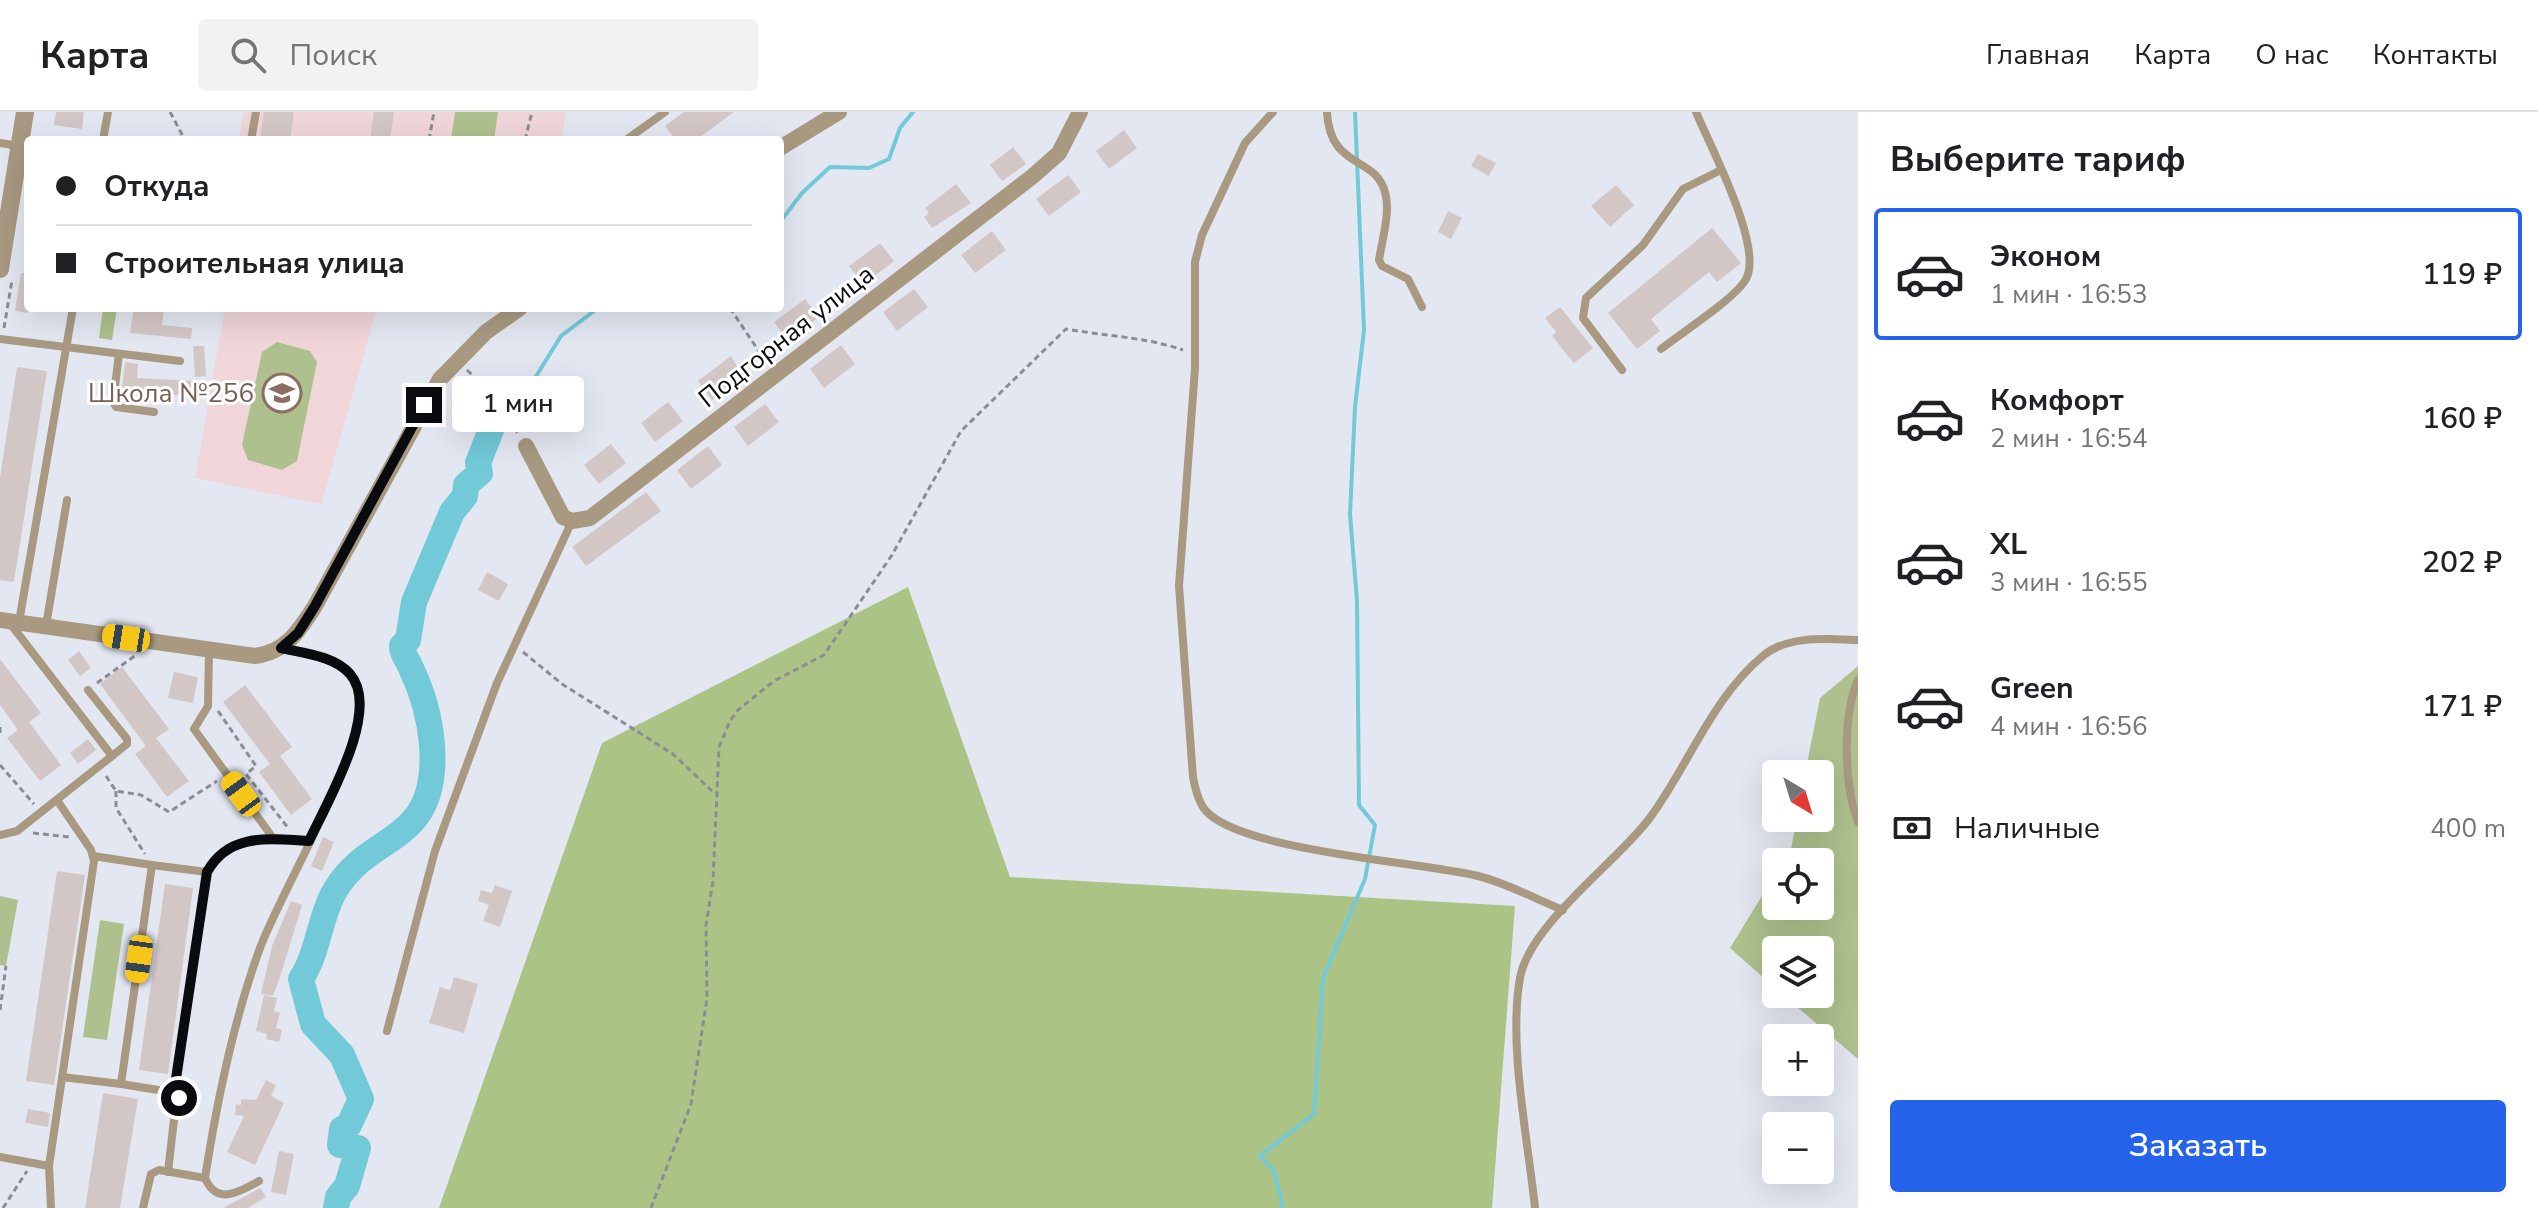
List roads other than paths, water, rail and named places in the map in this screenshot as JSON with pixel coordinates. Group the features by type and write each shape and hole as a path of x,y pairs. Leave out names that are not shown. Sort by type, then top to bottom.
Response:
{"street":[{"path":"24,136 25,112"},
{"path":"784,146 839,112"},
{"name":"Подгорная улица","path":"572,521 590,518 1033,176 1059,153 1070,138 1080,112"},
{"path":"0,269 24,147"},
{"path":"9,621 255,656 281,648 298,633 315,606 362,525 409,430 456,360 515,312"},
{"path":"526,446 563,517 572,521"}],"lane":[{"path":"104,136 108,112"},
{"path":"252,136 256,112"},
{"path":"632,136 665,112"},
{"path":"1273,112 1245,143 1199,244 1194,274 1195,354 1179,586 1193,777 1200,802 1215,818 1234,829 1324,851 1476,876 1563,910"},
{"path":"1327,112 1328,134 1334,145 1383,186 1387,196 1379,260 1382,266 1408,279 1422,307"},
{"path":"1661,349 1741,286 1751,267 1748,241 1696,112"},
{"path":"0,143 24,147"},
{"path":"1622,370 1583,318 1586,298 1643,245 1683,189 1719,171"},
{"path":"72,312 9,621 112,756"},
{"path":"0,339 180,361"},
{"path":"119,354 113,402 116,407 154,412"},
{"path":"46,627 67,500"},
{"path":"387,1031 435,851 514,644 572,521"},
{"path":"1535,1208 1519,1054 1520,977 1526,958 1563,910 1650,818 1701,735 1765,654 1793,641 1858,640"},
{"path":"259,1181 232,1195 221,1196 209,1187 205,1178 216,1108 255,963 342,771 361,713 360,692 350,673 335,664 281,648"},
{"path":"209,650 208,706 194,729 273,838"},
{"path":"1858,680 1853,690 1847,753 1858,822"},
{"path":"0,835 17,831 127,744 127,739 88,690"},
{"path":"51,1208 49,1166 93,856 57,800"},
{"path":"174,1092 207,872 215,857 235,844 273,838 309,841"},
{"path":"93,856 207,872"},
{"path":"121,1084 152,865"},
{"path":"62,1077 174,1092 179,1098 168,1172"},
{"path":"0,1157 49,1166"},
{"path":"143,1208 146,1183 151,1174 159,1170 205,1178"}],"waterway":[{"path":"784,217 802,193 830,167 869,168 889,159 900,128 913,112"},
{"path":"1283,1208 1274,1171 1260,1156 1314,1114 1323,978 1365,879 1375,825 1359,805 1357,601 1350,514 1355,407 1364,330 1355,112"},
{"path":"516,400 530,386 561,336 593,312"},
{"path":"336,1208 338,1197 347,1186 358,1148 340,1145 342,1129 349,1125 361,1099 342,1055 313,1024 301,979 333,894 364,858 413,821 424,803 431,779 431,735 422,696 402,646 408,640 414,602 452,512 465,496 466,485 480,473 478,463 496,417"}],"place":[{"name":"Школа №256","path":"282,393"}]}
